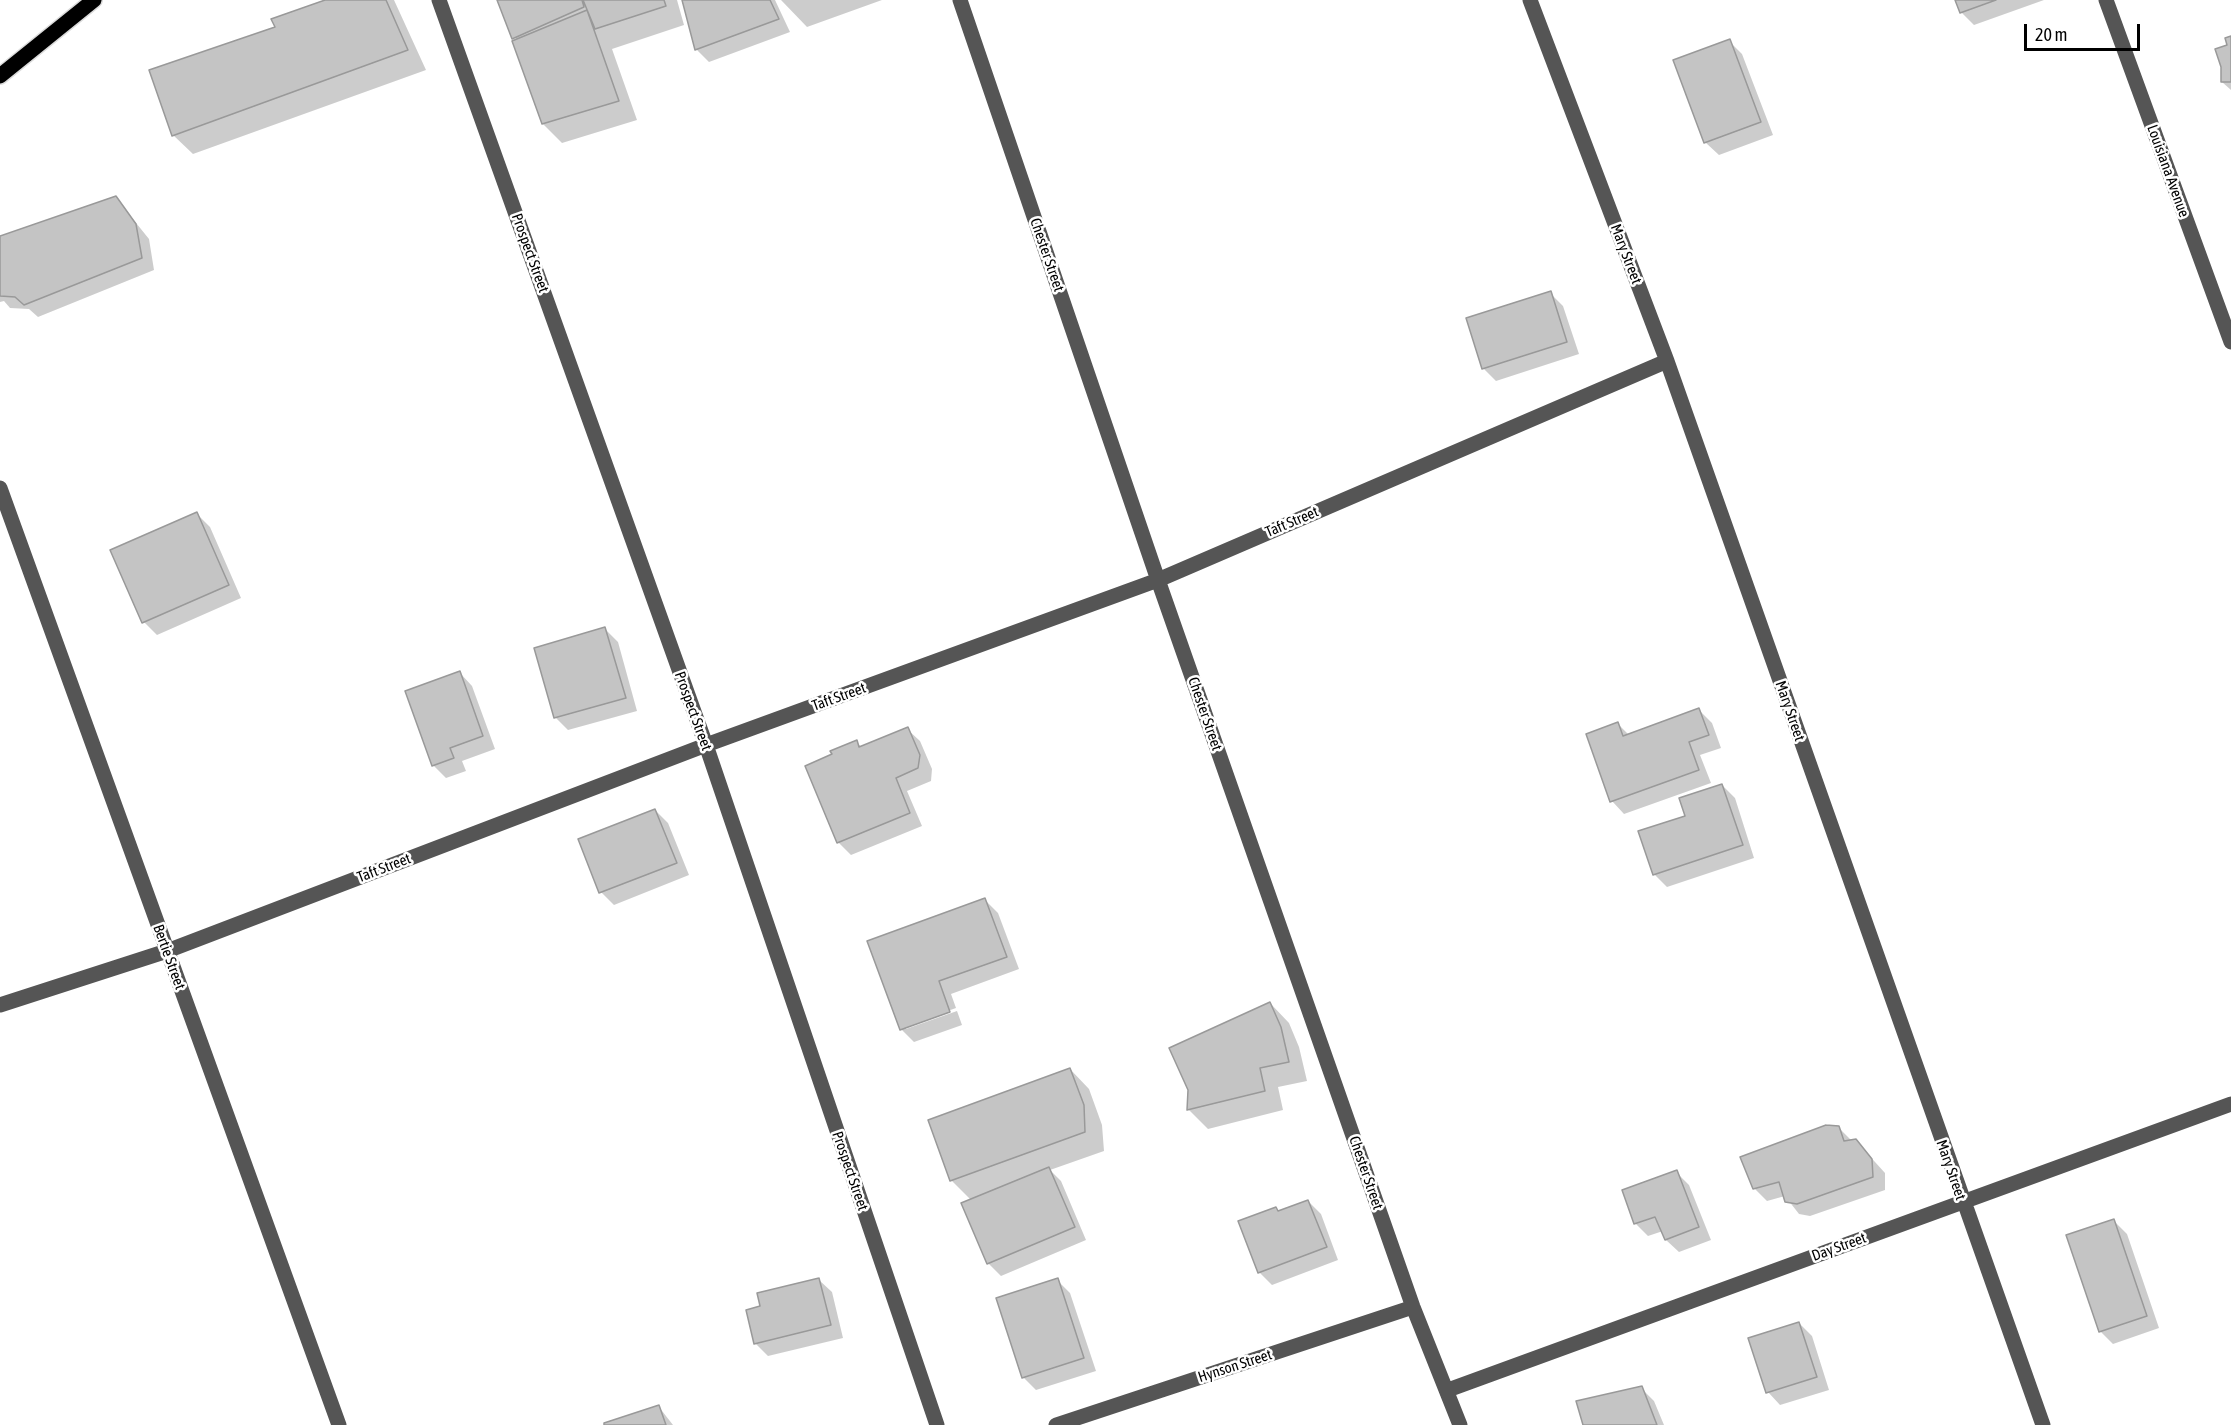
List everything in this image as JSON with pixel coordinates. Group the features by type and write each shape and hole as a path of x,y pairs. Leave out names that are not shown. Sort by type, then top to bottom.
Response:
{"main road":[{"path":"0,76 94,0"}],"street":[{"name":"Prospect Street","path":"439,0 706,745 937,1425"},
{"name":"Chester Street","path":"960,0 1158,580 1413,1307 1448,1390 1460,1425"},
{"name":"Mary Street","path":"1530,0 1667,361 1962,1202 2043,1425"},
{"name":"Louisiana Avenue","path":"2106,0 2231,342"},
{"name":"Taft Street","path":"0,1005 167,951 706,745 1158,580 1667,361"},
{"name":"Bertie Street","path":"0,488 339,1425"},
{"name":"Day Street","path":"1448,1390 2231,1104"},
{"name":"Hynson Street","path":"1056,1425 1413,1307"}],"building":[{"path":"325,0 386,0 408,50 172,136 149,70 275,27 271,19"},
{"path":"497,0 582,0 584,7 512,39"},
{"path":"583,0 664,0 666,6 595,29"},
{"path":"682,0 770,0 779,19 695,50"},
{"path":"1955,0 1996,0 1960,13"},
{"path":"587,10 619,101 542,124 512,41"},
{"path":"2231,36 2231,82 2221,82 2221,67 2215,49 2227,45 2225,38"},
{"path":"1730,39 1761,122 1704,143 1673,60"},
{"path":"116,196 136,224 142,258 24,305 15,297 0,296 0,236"},
{"path":"1551,291 1567,342 1482,369 1466,318"},
{"path":"197,512 229,585 142,623 110,550"},
{"path":"605,627 626,698 554,718 534,648"},
{"path":"460,671 483,736 450,748 454,758 432,766 405,691"},
{"path":"1699,708 1709,735 1689,742 1699,770 1610,802 1586,734 1618,722 1623,736"},
{"path":"908,727 920,755 918,768 896,778 910,813 837,843 805,766 832,754 830,751 857,740 859,747"},
{"path":"1722,784 1743,845 1653,875 1638,831 1685,816 1679,798"},
{"path":"655,809 677,863 599,893 578,839"},
{"path":"985,898 1007,957 939,981 950,1012 900,1030 867,941"},
{"path":"1270,1002 1281,1027 1289,1062 1260,1068 1265,1091 1187,1110 1188,1090 1169,1048"},
{"path":"1070,1068 1084,1105 1085,1132 950,1181 928,1120"},
{"path":"1826,1125 1839,1126 1844,1141 1856,1139 1872,1159 1873,1177 1797,1204 1785,1202 1779,1182 1753,1189 1740,1157"},
{"path":"1049,1167 1075,1227 987,1264 961,1203"},
{"path":"1677,1170 1699,1227 1665,1240 1655,1217 1634,1224 1622,1190"},
{"path":"1308,1200 1327,1247 1258,1273 1238,1221 1276,1207 1278,1211"},
{"path":"2114,1219 2147,1316 2099,1332 2066,1235"},
{"path":"819,1278 831,1325 754,1344 746,1310 760,1306 757,1293"},
{"path":"1058,1278 1084,1358 1022,1378 996,1298"},
{"path":"1799,1322 1817,1377 1766,1393 1748,1338"},
{"path":"1642,1386 1657,1425 1583,1425 1576,1401"},
{"path":"659,1405 666,1425 604,1425 604,1423"}]}
